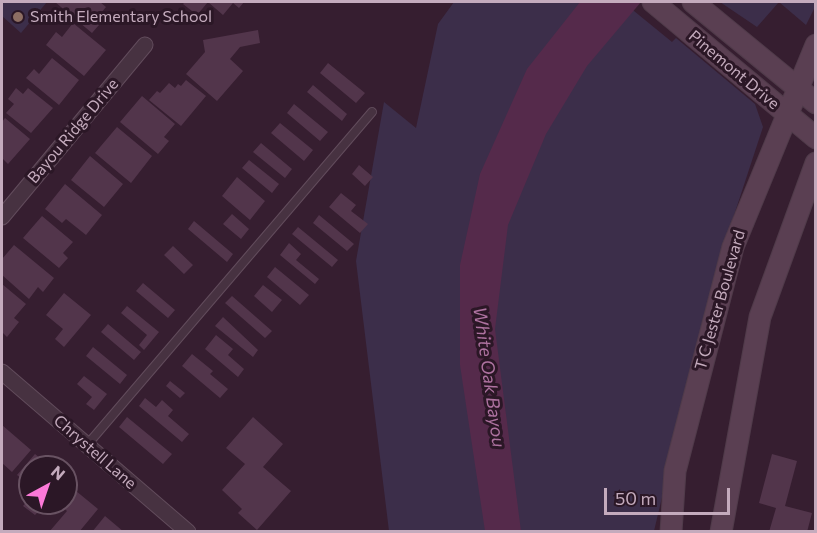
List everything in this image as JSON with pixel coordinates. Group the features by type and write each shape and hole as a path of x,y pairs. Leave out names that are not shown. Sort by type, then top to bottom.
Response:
{"main road":[{"name":"Pinemont Drive","path":"653,2 816,138"},
{"name":"Pinemont Drive","path":"694,2 816,103"},
{"name":"T C Jester Boulevard","path":"671,531 675,471 733,247 816,45"},
{"path":"721,531 760,317 816,163"},
{"path":"657,531 675,471"}],"street":[{"name":"Bayou Ridge Drive","path":"2,217 145,45"},
{"name":"Chrystell Lane","path":"2,372 188,531"}],"lane":[{"path":"87,445 372,112"}],"shaded area":[{"name":"Smith Elementary School","path":"2,2 47,2 21,33 2,16"},
{"path":"454,2 623,2 672,42 676,38 755,104 763,127 716,270 654,531 389,531 356,261 384,102 416,128 438,24"},
{"path":"720,2 779,2 757,27"},
{"path":"779,2 815,2 816,5 806,25"}],"water":[{"name":"White Oak Bayou","path":"580,2 641,2 587,66 546,134 508,225 495,329 521,531 485,531 460,365 460,265 480,174 527,69"}],"building":[{"path":"55,2 100,2 106,7 101,13 106,17 92,33"},
{"path":"185,2 208,2 197,15 183,4"},
{"path":"208,2 244,2 239,8 233,3 223,15"},
{"path":"73,23 106,50 84,76 46,45 56,32 62,37"},
{"path":"258,30 260,43 240,47 230,59 243,71 217,101 186,74 205,52 203,40"},
{"path":"52,58 79,80 59,105 26,78 34,69 39,74"},
{"path":"328,63 365,93 356,103 320,73"},
{"path":"186,80 206,96 181,126 149,100 169,83 175,88 178,84 181,86"},
{"path":"313,85 347,114 342,121 307,92"},
{"path":"16,88 23,94 28,88 53,108 31,133 6,113 14,104 8,99"},
{"path":"142,96 175,124 164,137 169,141 158,154 120,122"},
{"path":"294,104 328,132 320,141 287,113"},
{"path":"5,118 30,139 8,164 2,158 2,122"},
{"path":"280,123 313,150 304,161 271,133"},
{"path":"117,127 152,156 131,183 95,153"},
{"path":"261,143 292,169 285,178 253,152"},
{"path":"90,156 123,184 104,207 71,180"},
{"path":"249,160 279,184 272,193 242,168"},
{"path":"359,165 373,177 365,186 352,174"},
{"path":"237,177 265,201 250,220 222,196"},
{"path":"65,184 102,215 86,235 66,219 62,223 45,209"},
{"path":"341,193 356,205 351,211 368,224 360,233 329,207"},
{"path":"232,214 249,229 241,239 223,224"},
{"path":"319,215 354,244 347,251 313,223"},
{"path":"42,216 73,242 63,253 68,258 59,268 23,238"},
{"path":"194,221 233,254 227,262 188,229"},
{"path":"298,227 338,260 332,267 292,234"},
{"path":"289,243 301,254 296,260 319,279 315,284 280,255"},
{"path":"14,245 54,278 43,292 38,287 29,299 2,275 2,259"},
{"path":"173,246 193,265 184,274 164,255"},
{"path":"275,267 309,295 300,305 267,277"},
{"path":"143,283 175,310 168,318 136,291"},
{"path":"2,284 26,304 14,318 19,322 7,337 2,332"},
{"path":"263,285 282,300 272,312 254,296"},
{"path":"64,293 91,315 64,347 55,339 63,329 46,315"},
{"path":"232,296 272,331 265,338 225,303"},
{"path":"127,306 159,332 144,350 139,345 147,335 121,313"},
{"path":"223,317 258,350 253,357 215,326"},
{"path":"108,324 141,352 134,360 101,332"},
{"path":"216,335 233,349 228,355 244,369 238,377 205,349"},
{"path":"93,347 127,375 120,384 86,356"},
{"path":"192,354 213,371 210,374 228,389 220,398 182,366"},
{"path":"84,376 107,394 94,410 86,404 92,397 77,384"},
{"path":"170,381 185,393 180,398 166,386"},
{"path":"145,398 156,407 162,400 173,410 168,416 189,434 182,442 139,406"},
{"path":"127,417 172,454 163,464 119,427"},
{"path":"253,417 283,444 263,467 291,491 257,530 238,513 242,509 222,490 245,464 226,448"},
{"path":"2,425 31,450 27,455 18,455 18,465 12,472 2,463"},
{"path":"772,454 797,461 785,506 812,513 807,532 769,532 776,508 759,503"},
{"path":"78,493 98,509 79,532 49,532 64,515 78,515"},
{"path":"105,516 124,532 92,532"}],"place":[{"name":"Smith Elementary School","path":"18,17"}]}
